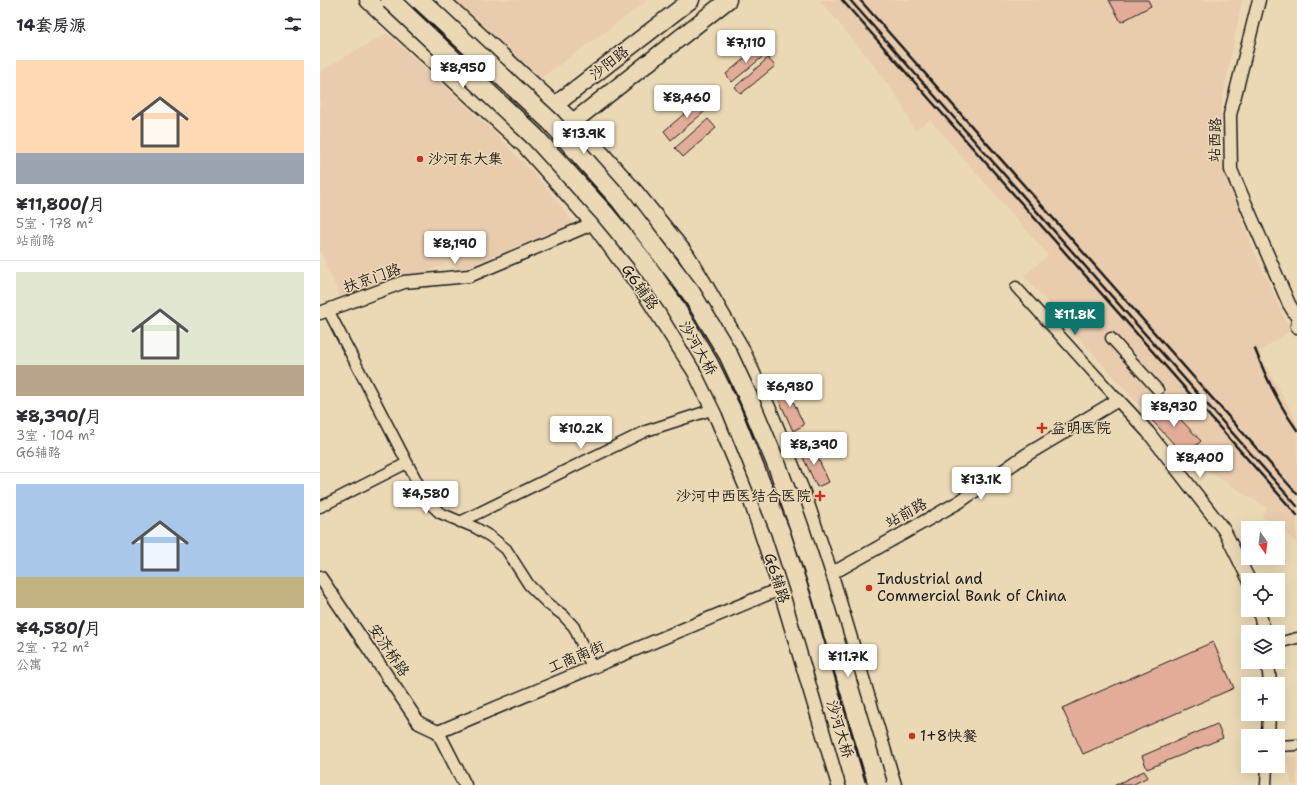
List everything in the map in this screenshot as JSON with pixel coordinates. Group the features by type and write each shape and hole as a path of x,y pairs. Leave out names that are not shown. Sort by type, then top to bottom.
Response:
{"highway":[{"name":"沙河大桥","path":"420,0 551,122 620,200 691,293 728,354 778,468 887,782"},
{"name":"沙河大桥","path":"379,3 535,137 604,213 641,258 672,304 709,364 731,409 780,531 801,596 856,785"}],"main road":[{"path":"440,0 573,122 635,192 686,255 703,283 740,349 770,412 804,498 829,572 887,782"},
{"name":"沙阳路","path":"538,125 555,105 691,0"},
{"name":"沙阳路","path":"573,122 728,0"},
{"path":"379,3 419,17 484,80 538,125 554,136 573,122"},
{"name":"G6辅路","path":"379,3 447,73 524,144 594,223 648,297 696,372 748,486 781,588 840,785"},
{"path":"447,73 484,80"}],"street":[{"path":"440,0 448,32 538,125"},
{"name":"站西路","path":"1259,0 1230,115 1231,170 1289,304 1297,317"},
{"path":"554,136 613,205 650,253 705,336 718,360 751,429 789,528 859,750 887,782"},
{"name":"扶京门路","path":"324,312 404,282 469,276 594,223"},
{"path":"1016,287 1148,432 1224,530 1246,573"},
{"path":"324,312 427,501 440,513 476,528 491,537 506,549 529,585 574,627 592,668"},
{"path":"1297,317 1297,328"},
{"path":"1111,338 1158,390"},
{"name":"站前路","path":"806,580 850,564 959,502 1026,456 1118,400"},
{"path":"460,522 646,431 714,409"},
{"path":"320,508 407,463"},
{"name":"安济桥路","path":"320,577 419,723 438,732"},
{"name":"工商南街","path":"438,732 781,588 806,580"},
{"path":"1285,641 1297,638"},
{"path":"438,732 465,785"},
{"path":"1285,746 1297,745"},
{"path":"1266,785 1267,773"}],"shaded area":[{"path":"455,0 649,0 541,78"},
{"path":"819,0 1242,0 1221,107 1220,132 1222,167 1254,251 1291,330 1259,352 1297,421 1297,543 1285,533 1285,521 1268,521 1262,517 1267,508 1184,456 1024,276 1048,255 930,120 914,130 901,103 874,65"},
{"name":"沙河东大集","path":"387,33 495,133 545,186 574,223 457,271 452,262 342,302 320,251 320,71"},
{"path":"1286,756 1297,757 1297,785 1292,785"}],"building":[{"path":"1109,0 1148,0 1151,6 1121,22"},
{"path":"759,46 766,54 732,82 726,74"},
{"path":"768,58 775,66 741,94 735,87"},
{"path":"702,99 710,107 671,140 664,131"},
{"path":"708,119 716,128 683,157 675,148"},
{"path":"786,386 804,425 793,431 775,391"},
{"path":"1163,401 1201,441 1185,456 1147,415"},
{"path":"812,445 829,482 817,487 800,451"},
{"path":"1213,642 1234,688 1083,754 1062,708"},
{"path":"1217,724 1223,738 1147,769 1142,756"},
{"path":"1144,771 1148,777 1132,785 1115,785"}],"railway":[{"path":"842,0 1297,515"},
{"path":"850,0 1297,506"},
{"path":"860,0 1297,494"},
{"path":"1255,349 1273,391 1297,430"}],"place":[{"name":"沙河东大集","path":"420,159"},
{"name":"益明医院","path":"1042,428"},
{"name":"沙河中西医结合医院","path":"820,496"},
{"name":"Industrial and Commercial Bank of China","path":"869,588"},
{"name":"1+8快餐","path":"912,736"}]}
